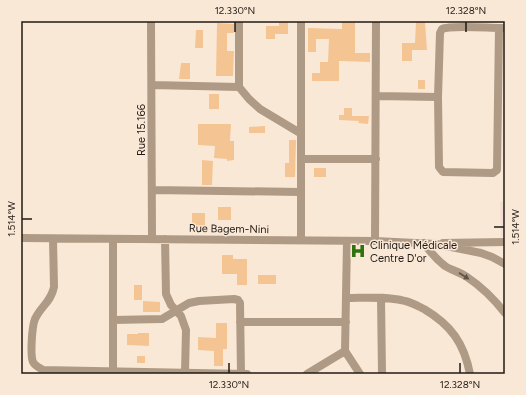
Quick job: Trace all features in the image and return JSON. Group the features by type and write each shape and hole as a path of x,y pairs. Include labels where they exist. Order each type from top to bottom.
{"street":[{"name":"Rue 15.166","path":"151,21 153,190 152,239"},
{"path":"239,21 239,87 260,109 300,133"},
{"path":"301,21 301,240"},
{"path":"375,241 376,21"},
{"path":"457,24 503,26 496,170 495,172 443,172 439,167 438,97 440,33 445,27 457,24"},
{"path":"152,85 239,87"},
{"path":"376,96 438,97"},
{"path":"301,159 376,159"},
{"path":"153,190 300,192"},
{"name":"Rue Bagem-Nini","path":"21,238 375,241 436,244"},
{"path":"53,239 54,287 52,297 35,320 32,352 34,363 39,368 52,372 185,372 247,374"},
{"path":"113,239 113,373"},
{"path":"165,239 166,294 171,305 181,316 186,330 185,372"},
{"path":"347,241 345,351 360,374"},
{"path":"436,244 449,242 505,242"},
{"path":"424,243 433,256 446,267 467,277 493,297 505,313"},
{"path":"436,244 481,253 505,264"},
{"path":"346,298 381,298 406,301 437,316 451,329 462,349 470,374"},
{"path":"381,298 382,374"},
{"path":"113,320 162,319 189,303 199,301 238,300 240,303 241,374"},
{"path":"240,322 346,322"},
{"path":"307,374 345,351"}],"shaded area":[{"path":"500,202 505,202 505,236 501,237"}],"building":[{"path":"279,21 288,21 288,34 275,34 275,39 266,39 266,26 279,26"},
{"path":"342,22 355,22 355,53 370,53 370,62 339,61 339,81 312,81 312,73 320,73 320,62 328,62 329,39 316,39 316,52 308,52 308,28 342,29"},
{"path":"416,22 425,22 427,50 412,50 412,61 402,61 402,43 415,43"},
{"path":"217,23 234,24 234,33 227,33 227,51 234,51 233,76 216,76"},
{"path":"196,30 203,30 203,48 195,48"},
{"path":"181,63 190,63 190,79 179,79"},
{"path":"418,80 425,80 425,89 418,89"},
{"path":"209,94 219,94 219,109 209,109"},
{"path":"344,108 352,108 352,116 369,116 368,124 358,123 359,121 339,120 339,115 344,115"},
{"path":"198,124 231,124 230,141 234,141 234,160 227,161 227,159 214,158 215,146 198,145"},
{"path":"265,126 265,133 249,133 249,127"},
{"path":"289,140 296,140 295,177 285,177 285,163 289,163"},
{"path":"202,160 213,161 212,185 202,185"},
{"path":"314,168 326,168 326,177 314,177"},
{"path":"218,207 231,207 231,220 218,220"},
{"path":"192,213 205,213 205,228 192,228"},
{"path":"222,255 233,255 233,259 247,259 247,285 237,285 237,274 222,274"},
{"path":"258,275 276,275 276,284 258,284"},
{"path":"134,285 142,285 142,300 134,300"},
{"path":"143,301 160,302 160,312 143,312"},
{"path":"216,323 227,323 227,349 223,349 223,366 214,366 214,351 198,350 198,337 216,338"},
{"path":"149,333 149,346 127,345 127,334"},
{"path":"137,356 145,356 145,363 137,363"}],"place":[{"name":"Clinique Médicale Centre D'or","path":"358,251"}]}
